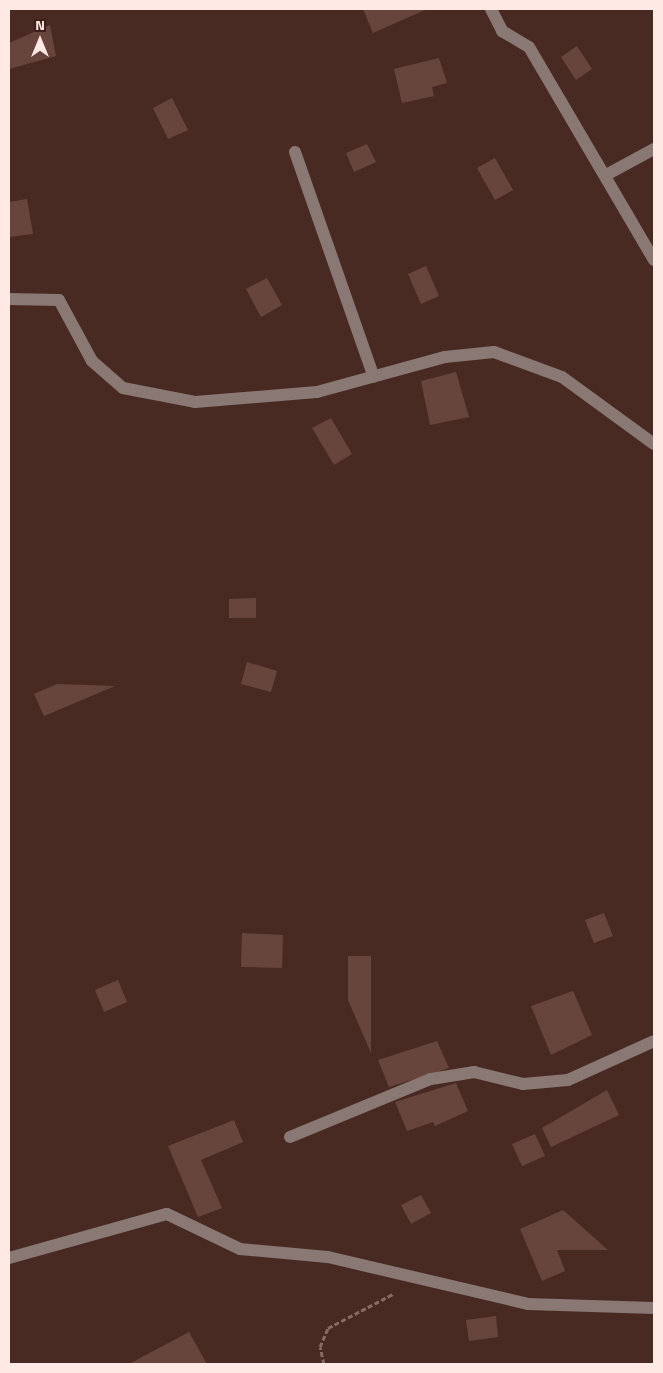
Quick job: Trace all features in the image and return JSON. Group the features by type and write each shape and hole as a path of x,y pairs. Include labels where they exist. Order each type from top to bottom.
{"street":[{"path":"491,9 502,31 529,48 606,175 654,260"},
{"path":"606,175 654,149"},
{"path":"295,152 374,376"},
{"path":"9,299 59,300 92,361 123,388 195,402 317,392 445,357 494,352 562,377 654,444"},
{"path":"290,1136 431,1079 474,1072 523,1084 568,1080 654,1042"},
{"path":"9,1258 167,1214 240,1249 328,1257 528,1304 654,1308"}],"path":[{"path":"324,1364 320,1347 328,1328 393,1294"}],"building":[{"path":"363,9 427,9 373,33"},
{"path":"50,25 56,56 9,69 9,43"},
{"path":"577,46 592,69 576,80 561,57"},
{"path":"439,58 447,83 432,87 434,96 402,103 394,69"},
{"path":"172,98 188,130 168,139 153,108"},
{"path":"367,144 376,162 354,172 346,153"},
{"path":"495,158 513,190 495,200 477,168"},
{"path":"27,199 33,234 9,237 9,202"},
{"path":"426,266 439,296 421,304 408,274"},
{"path":"267,278 282,305 261,317 246,289"},
{"path":"456,372 469,417 430,425 421,381"},
{"path":"331,418 352,454 334,465 312,428"},
{"path":"256,598 256,618 229,618 229,599"},
{"path":"247,662 277,671 271,692 241,684"},
{"path":"57,684 115,686 44,716 34,694"},
{"path":"604,913 613,936 594,943 585,920"},
{"path":"242,933 283,935 282,968 241,967"},
{"path":"348,956 371,956 371,1053 348,1000"},
{"path":"118,980 127,1002 104,1012 95,990"},
{"path":"573,991 592,1035 551,1055 531,1006"},
{"path":"437,1041 449,1068 389,1087 378,1060"},
{"path":"456,1083 468,1111 435,1126 433,1122 407,1131 395,1102"},
{"path":"607,1090 619,1115 551,1147 542,1128"},
{"path":"234,1120 243,1142 201,1160 222,1208 198,1217 168,1146"},
{"path":"535,1134 545,1156 522,1166 512,1144"},
{"path":"421,1195 431,1213 411,1224 401,1205"},
{"path":"563,1210 608,1250 557,1250 565,1271 542,1281 520,1229"},
{"path":"496,1316 498,1337 469,1341 466,1320"},
{"path":"189,1332 207,1364 129,1364"}]}
